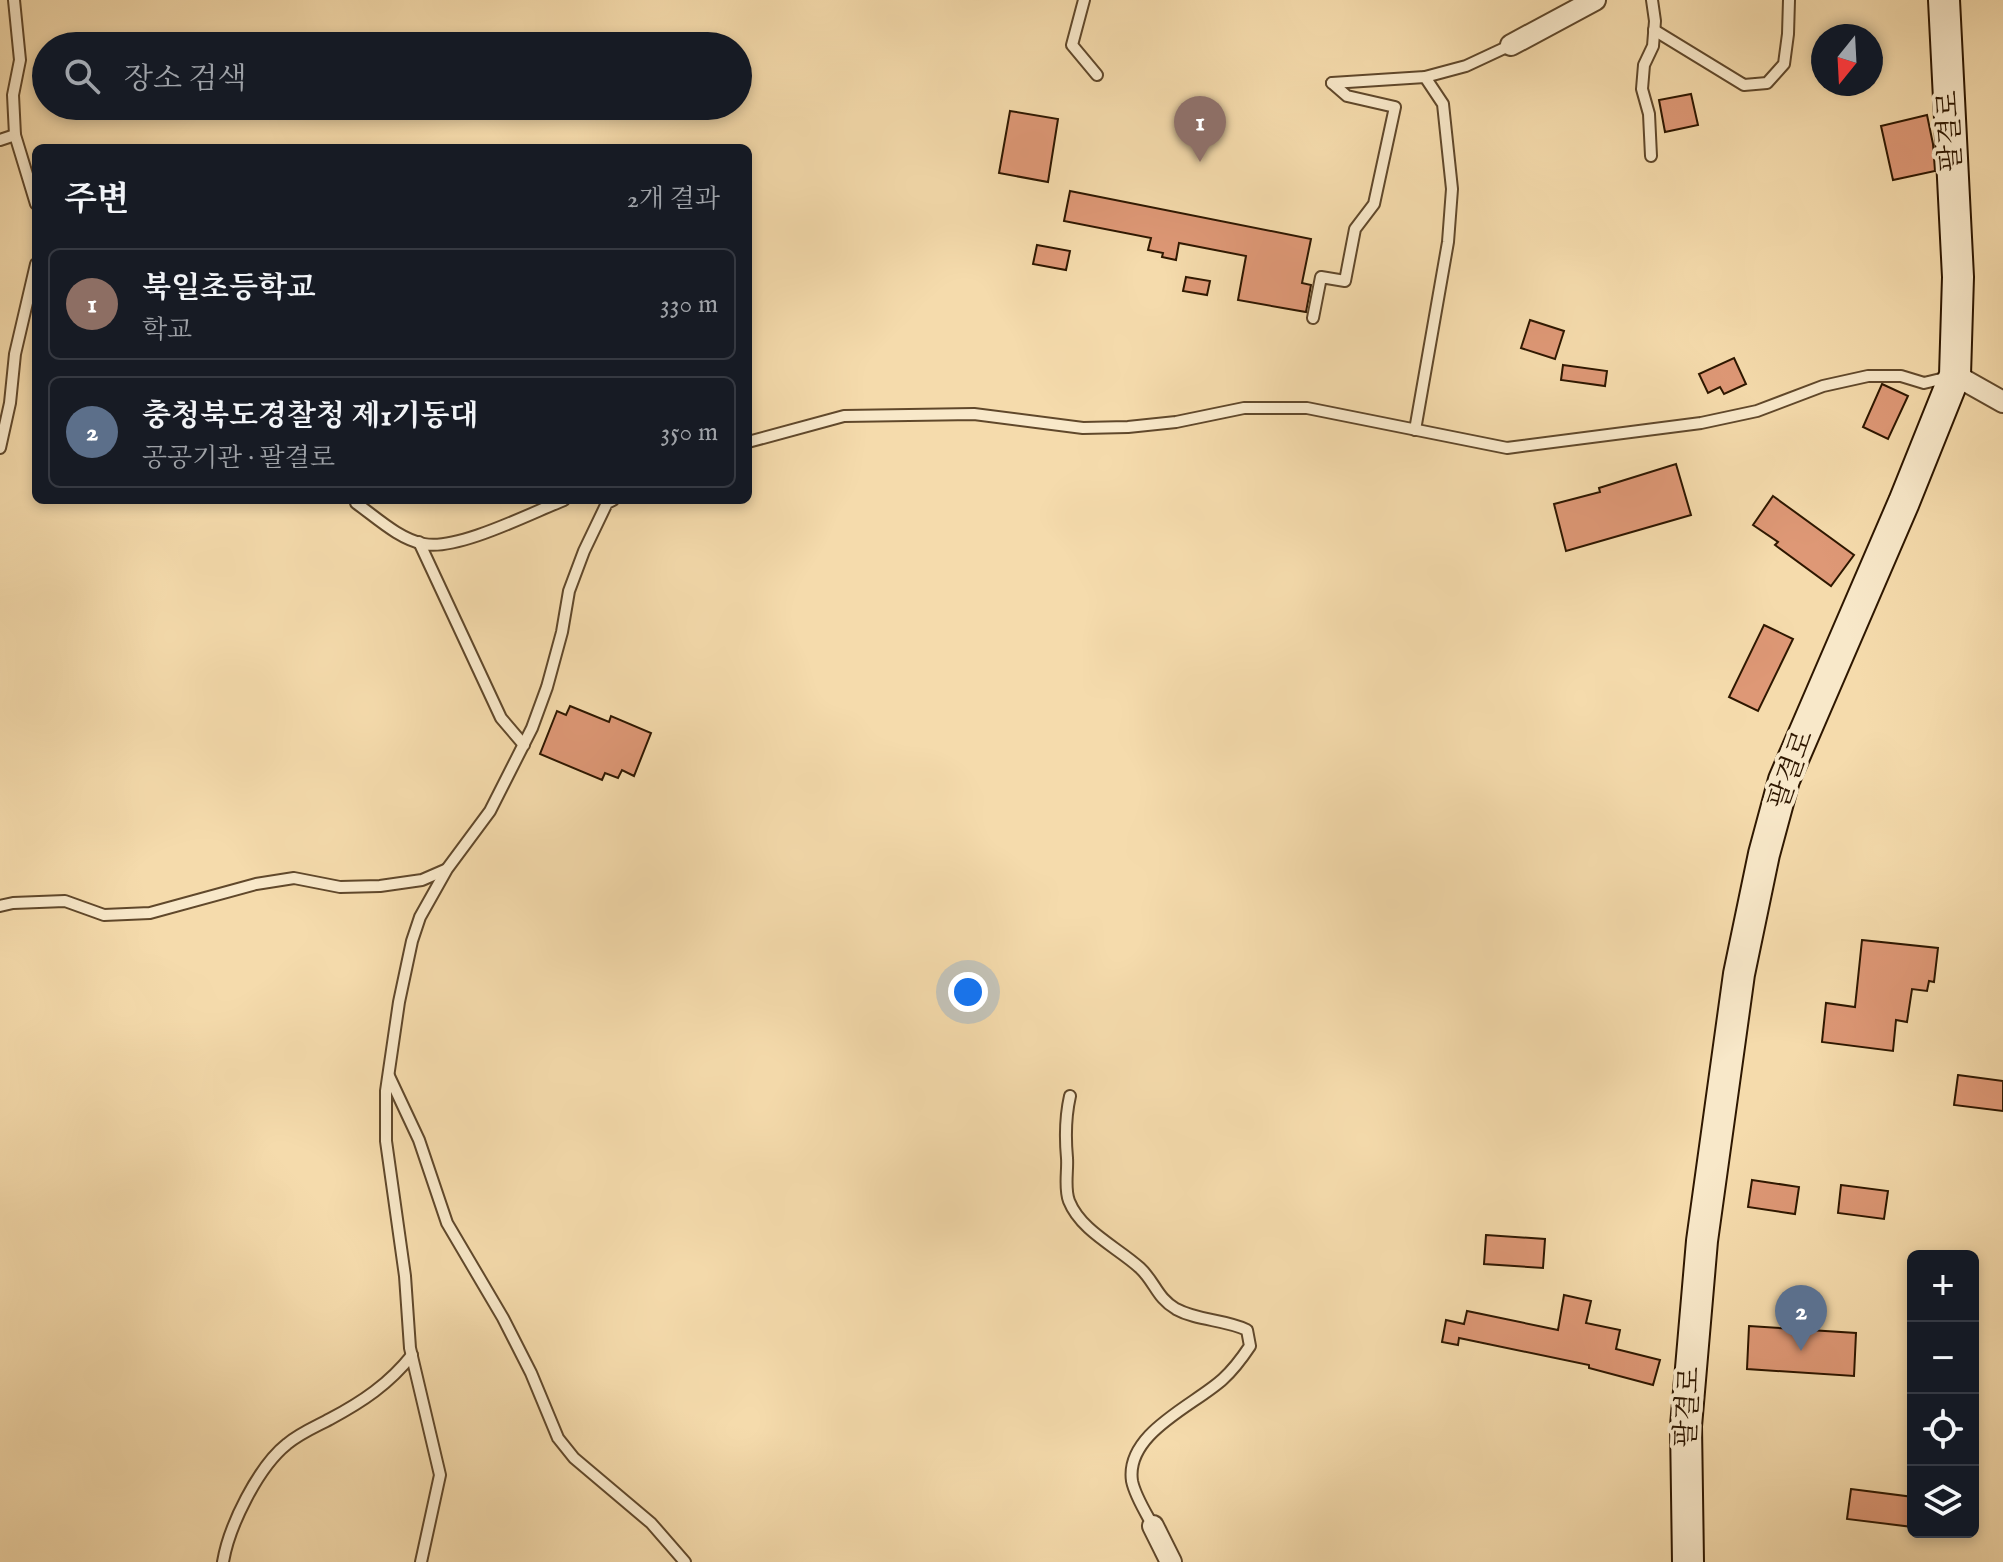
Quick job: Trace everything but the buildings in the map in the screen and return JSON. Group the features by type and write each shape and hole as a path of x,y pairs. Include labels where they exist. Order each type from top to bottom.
{"street":[{"path":"1511,45 1595,0"},
{"name":"팔결로","path":"1688,1562 1686,1426 1702,1241 1739,974 1764,854 1784,780 1904,502 1955,375 1958,277 1944,0"},
{"path":"1955,375 2003,402"},
{"path":"1153,1526 1171,1562"}],"lane":[{"path":"14,0 20,60 13,95 15,135 32,191"},
{"path":"1084,0 1072,45 1097,75"},
{"path":"1651,156 1649,114 1642,89 1644,65 1653,46 1652,0"},
{"path":"1654,30 1744,85 1767,83 1784,64 1789,0"},
{"path":"1313,318 1321,277 1345,281 1355,229 1374,204 1395,107 1347,96 1332,83 1425,77 1466,66 1511,45"},
{"path":"1415,430 1448,242 1452,189 1443,104 1425,77"},
{"path":"0,140 15,135"},
{"path":"0,448 10,403 15,354 32,281"},
{"path":"752,441 844,416 974,414 1083,428 1176,422 1244,408 1307,408 1507,448 1611,436 1729,417 1757,411 1823,386 1868,376 1901,376 1924,383 1955,375"},
{"path":"357,504 399,533 419,542 440,545 464,540 554,504"},
{"path":"421,1562 440,1475 412,1355 405,1276 386,1141 388,1074 412,941 420,917 447,869 490,811 524,745 547,687 569,591 607,504"},
{"path":"419,542 501,718 524,745"},
{"path":"0,906 65,901 104,915 150,913 256,884 294,878 340,887 380,886 422,880 447,869"},
{"path":"388,1074 419,1140 447,1223 503,1318 531,1373 558,1438 574,1458 651,1523 685,1562"},
{"path":"1070,1096 1065,1136 1068,1198 1077,1215 1146,1273 1157,1294 1175,1308 1247,1330 1250,1346 1240,1363 1222,1380 1176,1412 1138,1452 1132,1481 1153,1526"},
{"path":"223,1562 227,1540 236,1520 270,1462 284,1446 378,1390 396,1375 412,1355"}],"place":[{"name":"북일초등학교","path":"1200,162"},
{"name":"충청북도경찰청 제1기동대","path":"1801,1351"}]}
